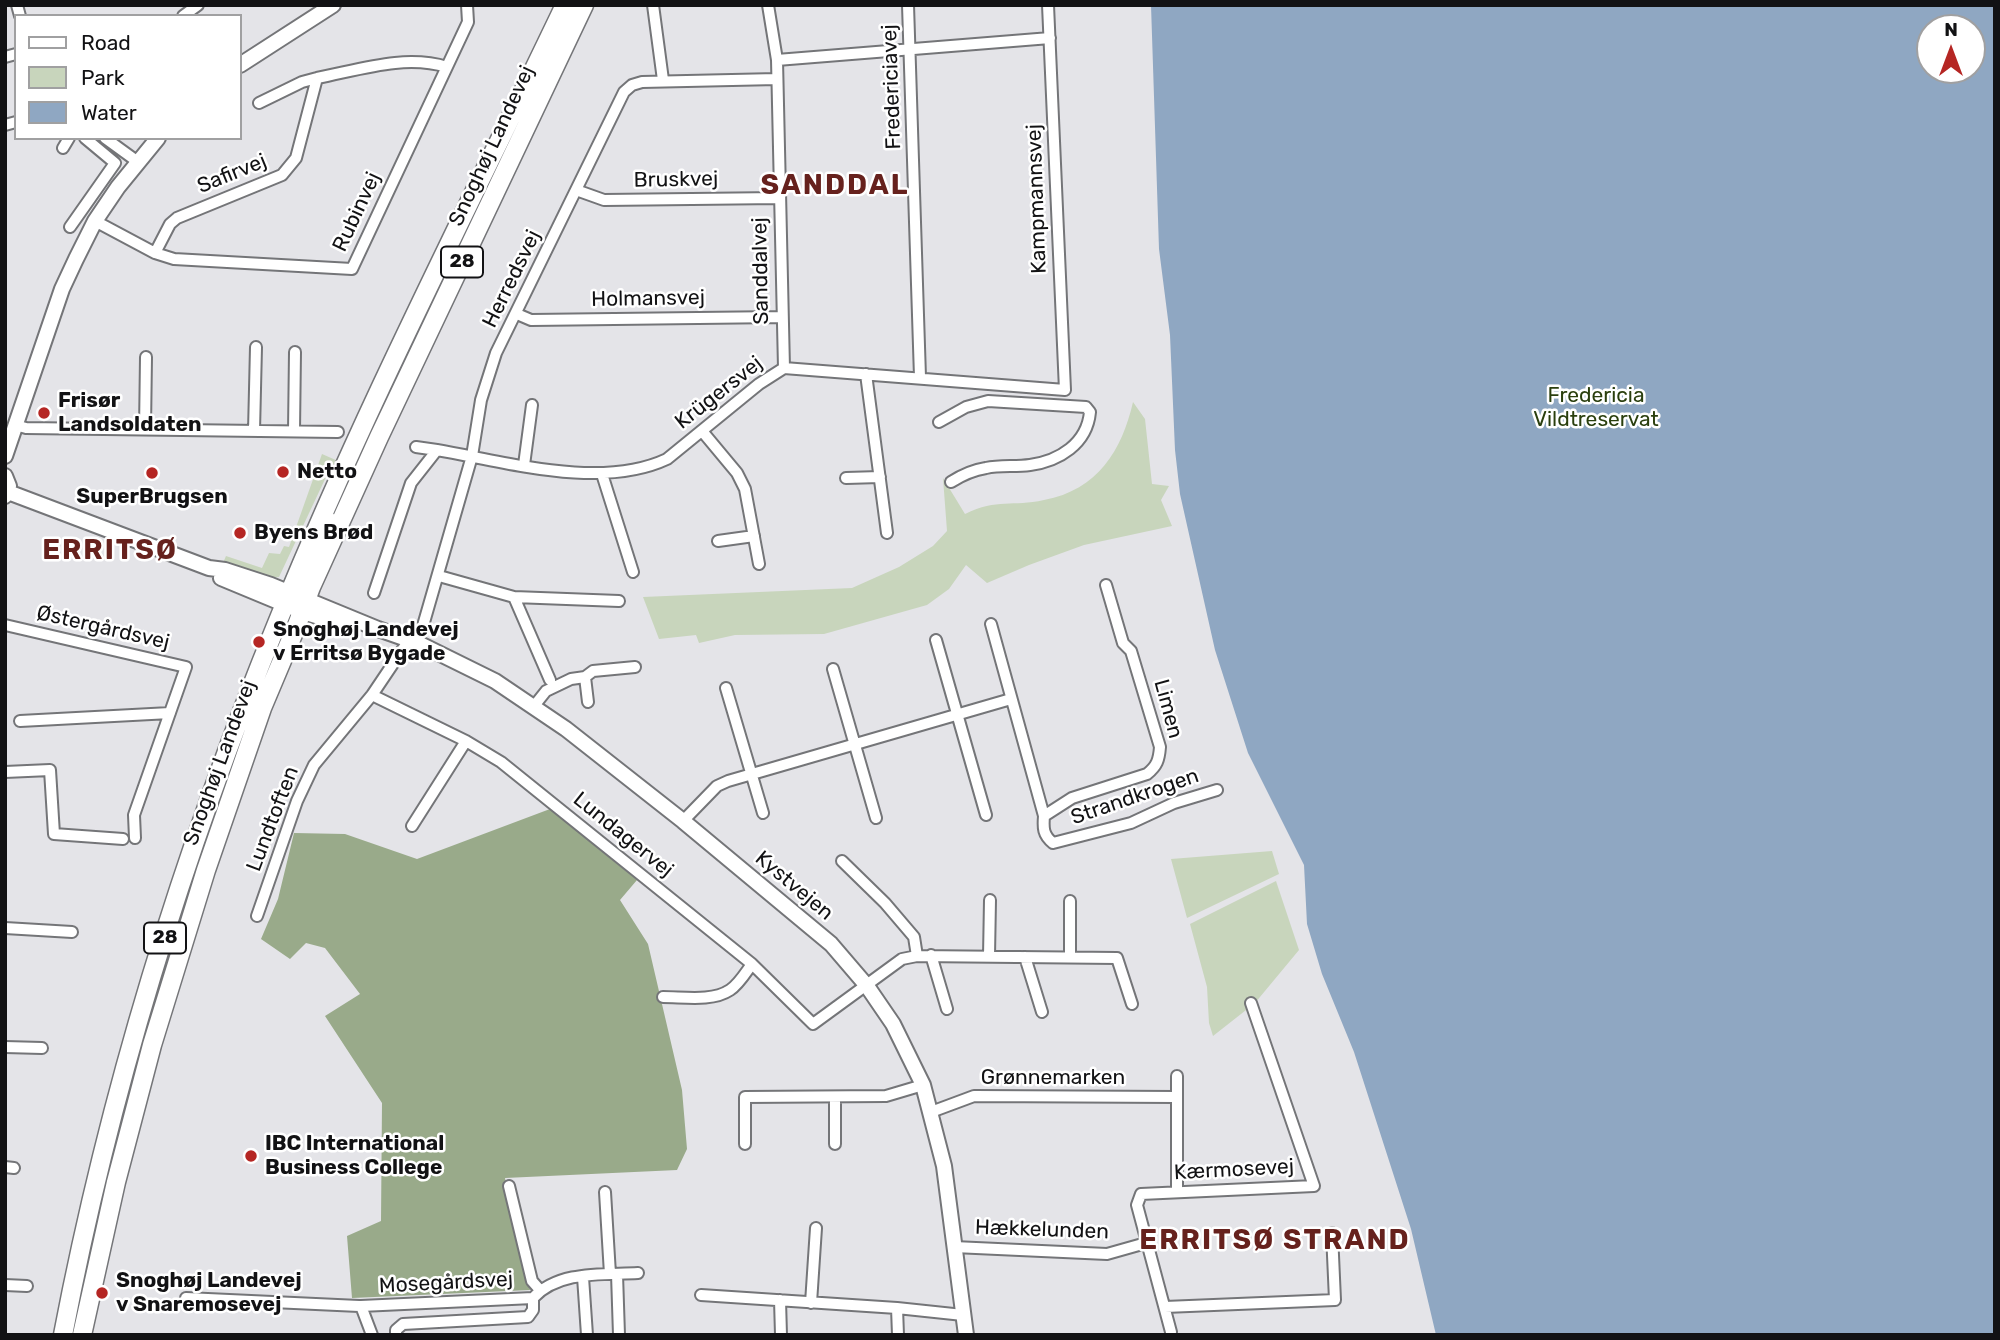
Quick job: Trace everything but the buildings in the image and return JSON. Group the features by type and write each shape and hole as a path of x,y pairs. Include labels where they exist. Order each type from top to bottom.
{"main road":[{"name":"Snoghøj Landevej","path":"82,1335 116,1182 152,1045 206,870 341,475 565,5"},
{"name":"Snoghøj Landevej","path":"63,1335 132,1043 183,878 252,685 379,437 584,5"},
{"path":"71,1293 71,1335"}],"street":[{"path":"242,64 333,5"},
{"name":"Rubinvej","path":"95,221 155,253 174,259 352,269 468,22 467,5"},
{"path":"653,5 663,80"},
{"name":"Sanddalvej","path":"768,5 777,79 784,368"},
{"name":"Fredericiavej","path":"908,5 920,377"},
{"name":"Kampmannsvej","path":"1048,5 1065,390"},
{"path":"776,60 1050,38"},
{"path":"259,103 317,78 412,60 446,67"},
{"name":"Safirvej","path":"155,253 170,224 177,218 282,175 291,167 296,158 317,78"},
{"name":"Herredsvej","path":"414,641 439,576 472,456 481,400 489,373 624,92 632,85 663,80 777,79"},
{"path":"70,227 115,163 87,140"},
{"path":"108,140 138,162"},
{"path":"5,456 62,289 95,221 156,140"},
{"name":"Bruskvej","path":"576,190 604,200 779,198"},
{"name":"Holmansvej","path":"517,314 531,320 781,317"},
{"path":"254,431 256,347"},
{"path":"294,432 295,352"},
{"path":"145,429 146,357"},
{"name":"Krügersvej","path":"416,447 576,473 602,474 649,467 667,458 759,384 784,368 1065,390"},
{"path":"866,374 887,533"},
{"path":"986,384 988,401"},
{"path":"939,422 966,407 988,401 1086,407 1090,412 1078,442 1059,457 1029,465 988,467 951,481"},
{"path":"524,465 532,405"},
{"path":"15,425 26,428 338,432"},
{"path":"702,431 737,472 745,489 759,564"},
{"path":"374,593 411,483 437,450"},
{"path":"602,474 633,572"},
{"path":"5,476 9,486 7,494"},
{"path":"846,478 880,477"},
{"name":"Kystvejen","path":"7,494 209,568 225,570 296,602 414,641 495,681 534,706 683,821 831,944 867,986 893,1024 923,1085 944,1166 965,1335"},
{"path":"718,541 754,537"},
{"path":"439,576 514,597 618,601"},
{"name":"Limen","path":"1044,816 1072,798 1146,774 1155,767 1159,757 1160,747 1131,651 1123,643 1106,585"},
{"path":"514,597 550,680"},
{"path":"990,624 1044,816"},
{"name":"Østergårdsvej","path":"5,625 186,667 134,815 135,838"},
{"path":"936,640 986,815"},
{"name":"Lundtoften","path":"257,916 297,801 314,765 414,641"},
{"path":"534,706 547,691 571,679 585,677 593,671 635,667"},
{"path":"834,669 876,818"},
{"path":"585,677 588,702"},
{"path":"726,688 763,813"},
{"name":"Lundagervej","path":"372,695 466,741 501,762 752,964 813,1024 867,986"},
{"path":"683,821 717,786 1012,699"},
{"path":"20,721 170,713"},
{"path":"412,826 466,741"},
{"path":"5,772 50,770 54,834 123,839"},
{"name":"Strandkrogen","path":"1044,816 1043,830 1047,838 1053,843 1061,842 1131,824 1174,803 1217,790"},
{"path":"842,862 885,903 914,937 917,956"},
{"path":"989,956 990,900"},
{"path":"1070,901 1070,956"},
{"path":"5,928 72,932"},
{"path":"931,955 947,1009"},
{"path":"867,986 902,959 917,956 1117,958 1132,1003"},
{"path":"1025,957 1042,1012"},
{"path":"663,997 712,997 723,993 733,989 752,964"},
{"name":"Kærmosevej","path":"1146,1243 1137,1205 1141,1194 1314,1186 1251,1003"},
{"path":"5,1046 42,1048"},
{"path":"1177,1076 1177,1192"},
{"path":"744,1144 744,1097 886,1096 923,1085"},
{"name":"Grønnemarken","path":"931,1112 974,1096 1177,1097"},
{"path":"835,1097 835,1144"},
{"name":"Mosegårdsvej","path":"396,1335 396,1330 403,1324 528,1317 533,1310 536,1294 509,1186"},
{"path":"605,1192 619,1335"},
{"path":"811,1303 816,1228"},
{"path":"1165,1307 1335,1300 1332,1233"},
{"path":"1146,1243 1171,1332"},
{"name":"Hækkelunden","path":"954,1247 1107,1254 1146,1243"},
{"name":"Mosegårdsvej","path":"186,1298 361,1306 536,1294 564,1279 638,1273"},
{"path":"583,1277 587,1335"},
{"path":"5,1285 27,1286"},
{"path":"701,1295 963,1315"},
{"path":"780,1300 781,1335"},
{"name":"Mosegårdsvej","path":"361,1306 372,1335"},
{"path":"897,1308 898,1335"}],"green space":[{"path":"1133,402 1145,419 1152,484 1169,486 1161,500 1172,526 1084,545 987,583 966,565 949,589 927,605 824,634 735,635 699,643 696,635 659,639 643,597 852,588 899,567 933,546 947,531 943,478 965,514 996,504 1044,500 1079,487 1105,465 1114,451"},
{"path":"322,454 338,461 326,477 279,577 270,578 223,563 226,556 262,568 269,553 280,554 284,546 289,547"},
{"path":"550,809 637,880 620,900 648,944 682,1090 687,1149 677,1170 505,1178 530,1290 352,1298 347,1236 381,1221 382,1103 325,1016 360,994 325,948 306,943 290,959 261,939 278,899 294,833 345,834 417,859"},
{"path":"1272,851 1279,874 1187,918 1171,859"},
{"path":"1276,881 1299,950 1255,1003 1213,1036 1209,1023 1207,987 1190,924"}],"water":[{"name":"Fredericia Vildtreservat","path":"1151,5 1995,5 1995,1335 1436,1335 1411,1229 1354,1052 1322,974 1307,924 1304,865 1248,753 1215,650 1180,494 1175,450 1170,335 1159,249"}],"place":[{"name":"Frisør Landsoldaten","path":"44,413"},
{"name":"Netto","path":"283,472"},
{"name":"SuperBrugsen","path":"152,473"},
{"name":"Byens Brød","path":"240,533"},
{"name":"Snoghøj Landevej v Erritsø Bygade","path":"259,642"},
{"name":"IBC International Business College","path":"251,1156"},
{"name":"Snoghøj Landevej v Snaremosevej","path":"102,1293"}],"district":[{"name":"SANDDAL","path":"835,186"},
{"name":"ERRITSØ","path":"110,551"},
{"name":"ERRITSØ STRAND","path":"1275,1241"}]}
